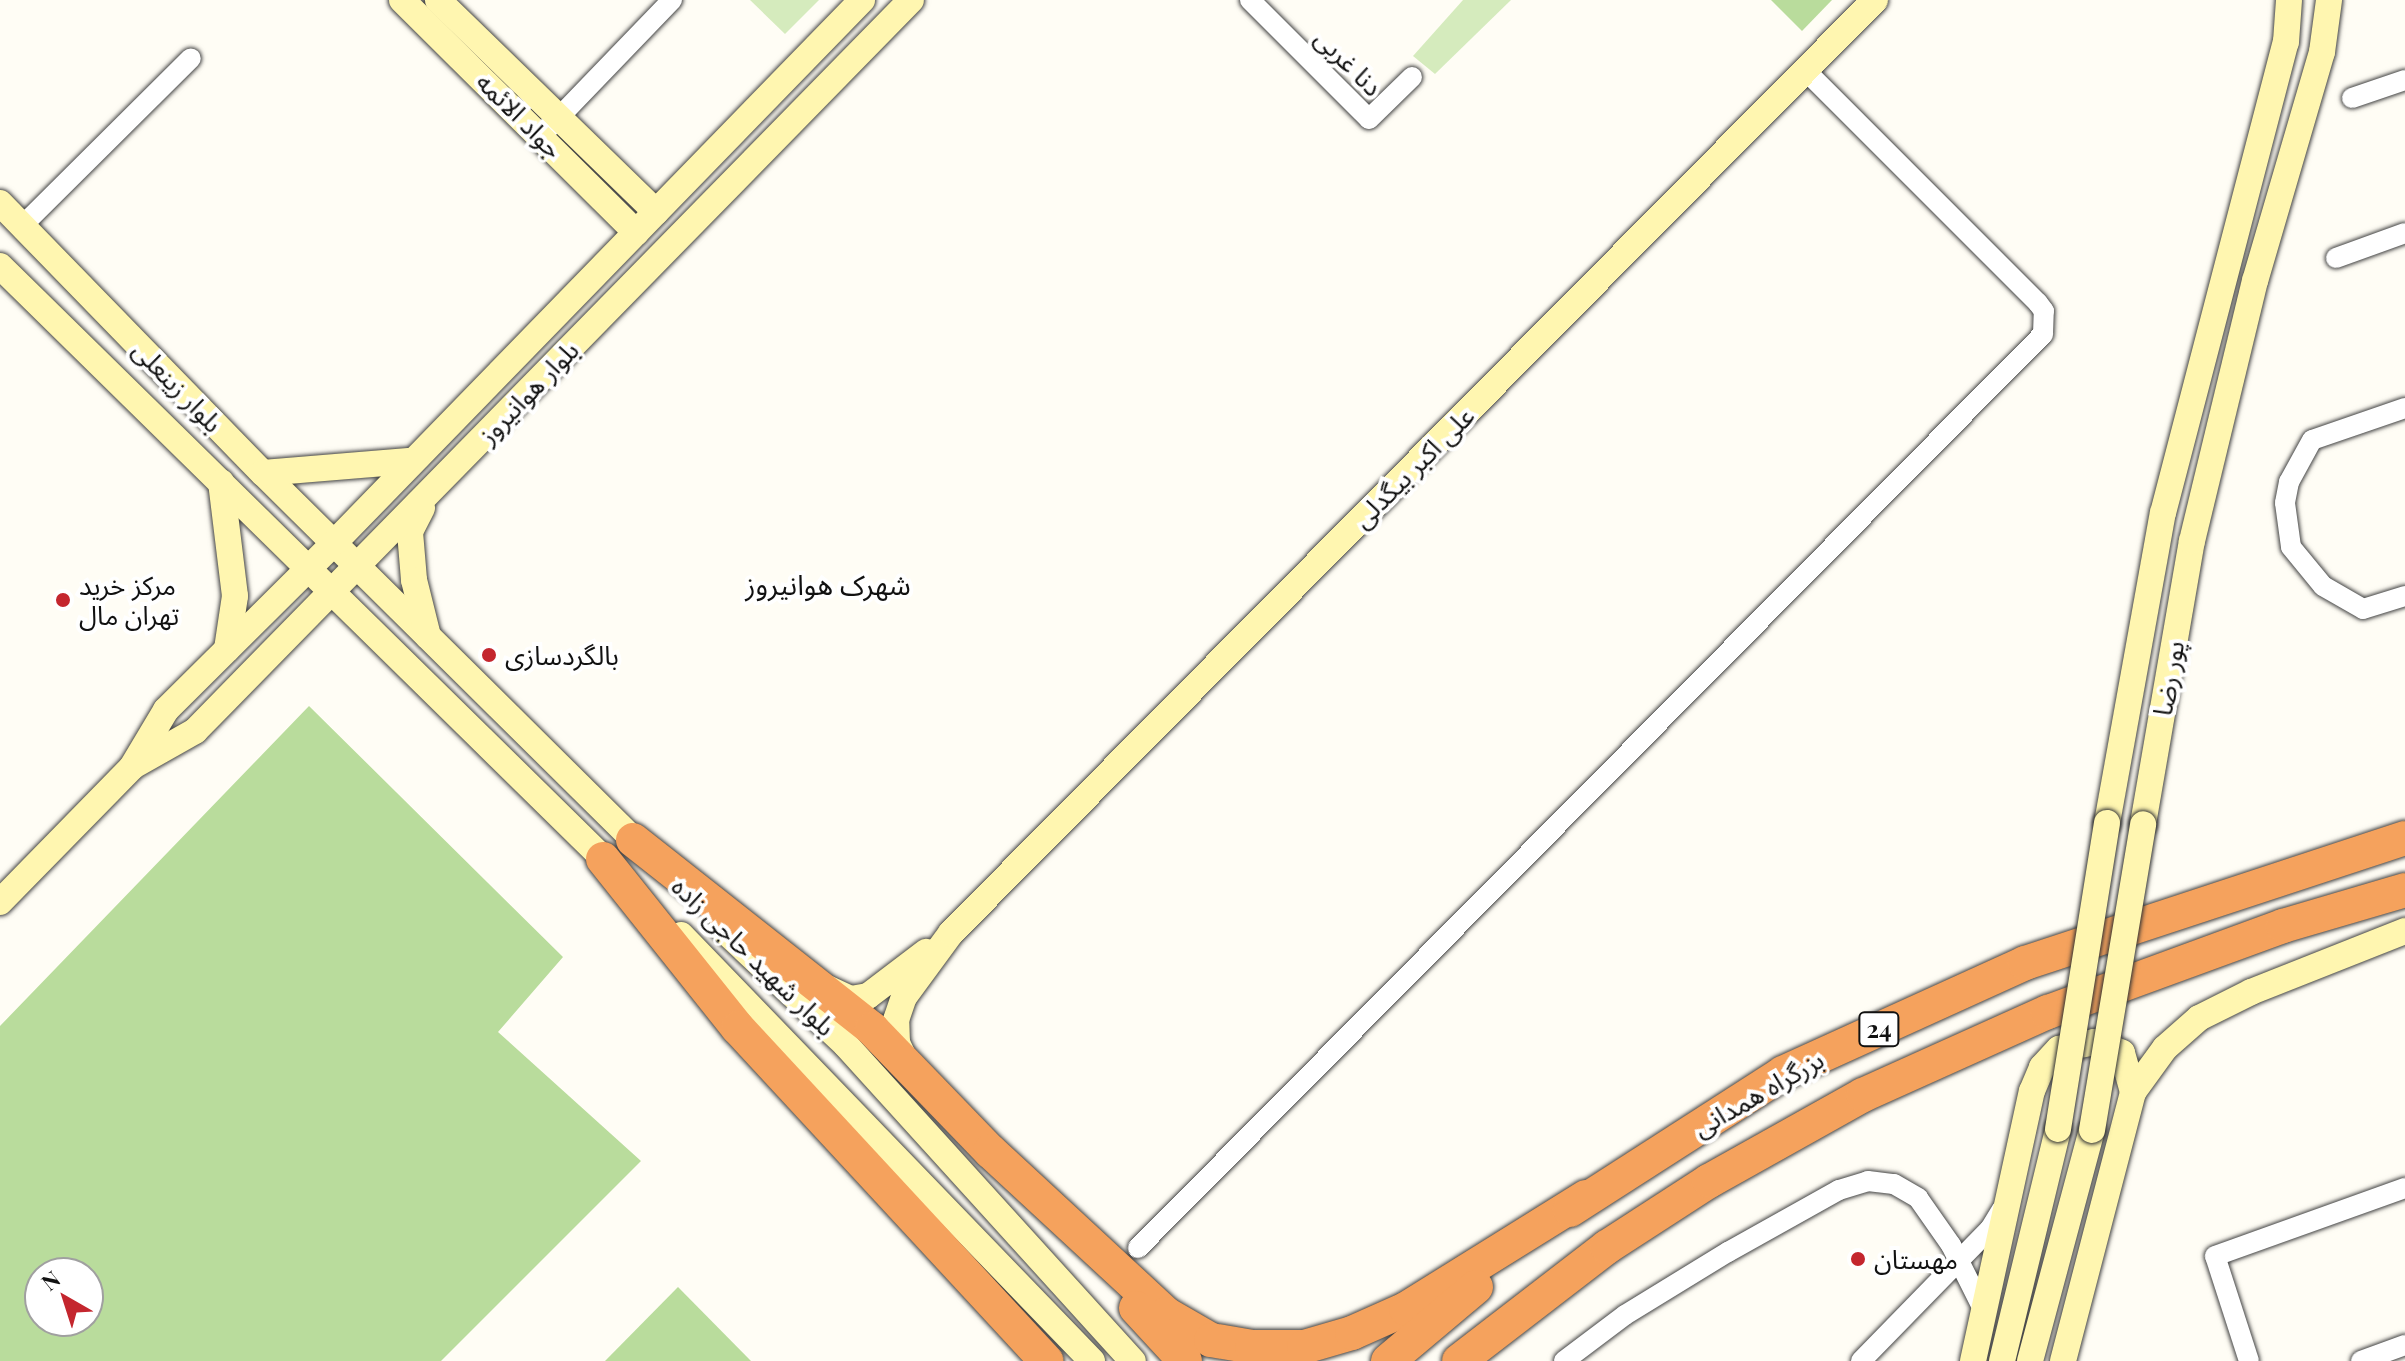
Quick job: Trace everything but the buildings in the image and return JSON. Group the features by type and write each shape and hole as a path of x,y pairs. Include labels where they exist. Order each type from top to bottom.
{"highway":[{"name":"بزرگراه همدانی","path":"1388,1361 1586,1197 1783,1073 2025,963 2405,838"},
{"path":"633,840 807,977 909,1067 1185,1361"},
{"path":"603,859 738,1028 1046,1361"},
{"name":"بزرگراه همدانی","path":"1459,1361 1607,1247 1709,1181 1863,1095 2048,1012 2283,926 2405,890"},
{"path":"990,1151 1166,1314 1211,1340 1252,1347 1304,1347 1406,1309 1586,1197"}],"street":[{"name":"جواد الائمه","path":"402,0 550,128 656,212"},
{"name":"جواد الائمه","path":"438,0 636,232"},
{"path":"550,128 672,0"},
{"name":"بلوار هوانیروز","path":"0,902 132,767 166,710 335,542 409,461 862,0"},
{"name":"بلوار هوانیروز","path":"132,767 195,731 911,0"},
{"name":"دنا غربی","path":"1250,0 1369,119 1412,77"},
{"name":"علی اکبر بیگدلی","path":"807,977 851,999 868,996 951,933 1875,0"},
{"name":"پور رضا","path":"2002,1361 2058,1129 2107,823 2163,513 2286,42 2289,0"},
{"name":"پور رضا","path":"2030,1361 2092,1130 2192,541 2255,281 2322,52 2329,0"},
{"path":"0,194 32,233 191,58"},
{"path":"1138,1248 2043,334 2044,311 2038,303 1805,70"},
{"path":"2352,98 2405,80"},
{"name":"بلوار زینعلی","path":"0,203 263,473 359,566"},
{"path":"2336,258 2405,233"},
{"name":"بلوار زینعلی","path":"0,266 332,593"},
{"path":"2405,408 2312,440 2289,482 2285,526 2291,547 2323,586 2363,609 2405,596"},
{"path":"263,473 409,461"},
{"path":"221,482 235,596 227,649"},
{"path":"428,639 414,580 410,532 429,493"},
{"name":"بلوار شهید حاجی زاده","path":"359,566 428,639 846,1045 1133,1361"},
{"name":"بلوار شهید حاجی زاده","path":"332,593 778,1031 1092,1361"},
{"path":"2063,1361 2133,1092 2165,1048 2199,1018 2405,931"},
{"name":"علی اکبر بیگدلی","path":"909,1067 897,1043 896,1020 904,997 951,933"},
{"path":"1973,1361 2032,1091 2042,1067 2059,1049 2094,1042 2122,1053 2133,1092"},
{"path":"1564,1361 1625,1315 1728,1252 1839,1190 1868,1181 1894,1184 1918,1198 1951,1245 1957,1265 1979,1294 1984,1311"},
{"path":"2249,1361 2215,1256 2405,1188"},
{"path":"1861,1361 1990,1229 2007,1201"},
{"path":"2361,1361 2405,1345"}],"green space":[{"path":"750,0 819,0 785,34"},
{"path":"1463,0 1511,0 1435,74 1413,56"},
{"path":"1771,0 1832,0 1802,31"},
{"path":"309,706 563,957 498,1032 641,1161 441,1361 0,1361 0,1026"},
{"path":"678,1287 751,1361 605,1361"}],"place":[{"name":"مرکز خرید تهران مال","path":"63,600"},
{"name":"بالگردسازی","path":"489,655"},
{"name":"مهستان","path":"1858,1259"}],"district":[{"name":"شهرک هوانیروز","path":"828,584"}]}
